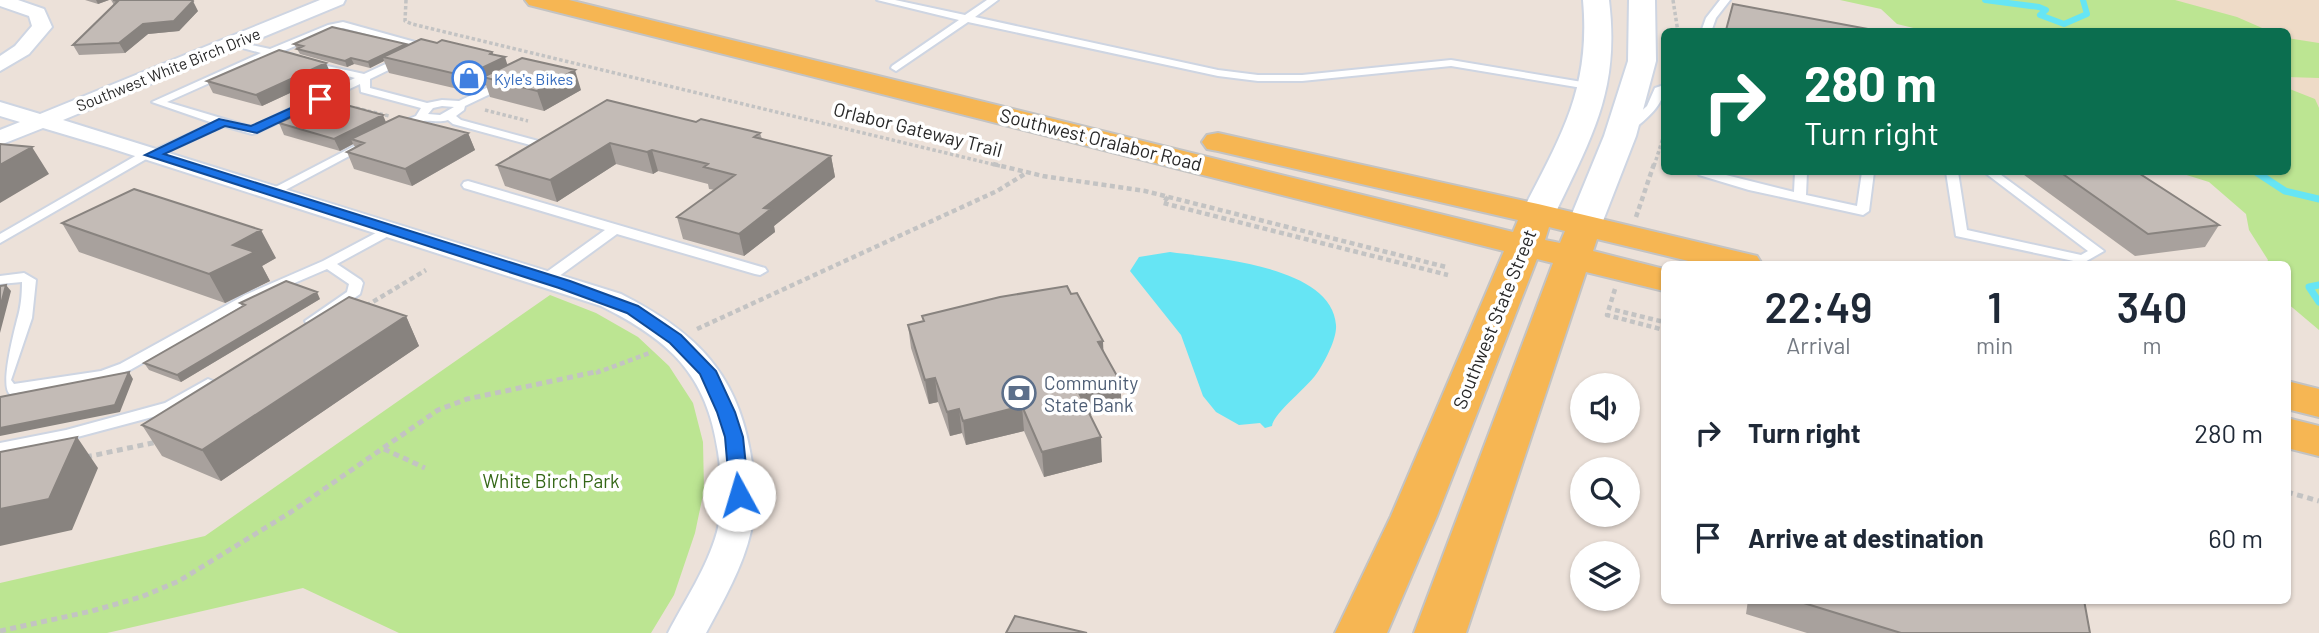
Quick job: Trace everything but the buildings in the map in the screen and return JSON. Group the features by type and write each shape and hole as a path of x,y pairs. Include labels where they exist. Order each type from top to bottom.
{"main road":[{"name":"Southwest Oralabor Road","path":"538,0 1531,229"},
{"name":"Southwest Oralabor Road","path":"614,0 896,68 1580,242 1722,261"},
{"name":"Southwest State Street","path":"1361,633 1415,516 1531,229 1576,136 1595,88 1600,40 1596,0"},
{"path":"1440,633 1620,136 1642,61 1642,0"},
{"name":"Southwest Oralabor Road","path":"1580,242 1661,279"},
{"path":"2291,397 2319,403"},
{"path":"2291,434 2319,441"}],"street":[{"path":"0,0 37,13 42,27 22,50 0,65"},
{"name":"Southwest White Birch Drive","path":"0,138 336,0"},
{"path":"0,109 546,279 632,310 676,339 707,371 726,412 734,437 739,495 732,540 687,633"}],"lane":[{"path":"882,0 1218,74 1302,78 1451,63 1595,88"},
{"path":"896,68 993,0"},
{"path":"1707,28 1711,18 1726,0"},
{"path":"343,25 430,47 252,131 157,102 271,52 331,27 343,25"},
{"path":"232,42 365,77"},
{"path":"386,133 448,102 459,105 519,76"},
{"path":"365,77 365,90 425,112 433,119 449,116 458,111 459,105"},
{"path":"1620,136 1652,107 1661,90"},
{"path":"449,116 457,122 538,144"},
{"path":"0,239 150,154 224,122"},
{"path":"272,192 373,139"},
{"path":"1710,175 1863,211 1868,175"},
{"path":"1800,198 1801,175"},
{"path":"1952,175 1961,233 2083,259 2097,251 1994,175"},
{"path":"467,185 760,271"},
{"path":"546,279 614,229"},
{"path":"0,280 24,277 29,280 30,292 18,343 3,380 3,385 10,389 103,374 125,367 268,288 328,264 389,230"},
{"path":"302,327 353,294 356,283 328,264"},
{"path":"0,448 66,435 170,407 221,377"}],"path":[{"name":"Orlabor Gateway Trail","path":"406,0 403,16 405,21 412,24 1028,172 1168,197 1446,267"},
{"path":"1673,0 1677,28"},
{"path":"563,69 574,63"},
{"path":"1637,210 1661,143"},
{"path":"0,631 92,611 141,597 179,581 291,512 438,410 467,399 593,374 638,359 782,287 997,191 1028,172"},
{"path":"1168,197 1163,203 1448,275"},
{"path":"1616,284 1607,316 1661,329"},
{"path":"1615,310 1661,321"},
{"path":"383,449 425,468"},
{"path":"2291,493 2319,501"}],"shaded area":[{"path":"2083,0 2319,0 2319,199 2291,175 2291,28 2067,28"}],"green space":[{"path":"1840,0 2175,0 2237,17 2262,28 1914,28 1897,24 1881,9"},
{"path":"2291,39 2319,43 2319,78 2291,77"},
{"path":"2291,90 2315,99 2319,108 2319,330 2291,306 2291,261 2268,261 2249,230 2246,214 2209,182 2187,175 2291,175"},
{"name":"White Birch Park","path":"550,295 596,313 638,337 669,366 693,403 703,442 704,490 695,533 674,595 651,633 399,633 303,588 107,633 0,633 0,583 205,536"}],"water":[{"path":"1170,252 1241,262 1268,269 1315,290 1330,305 1336,330 1328,354 1314,376 1279,414 1272,426 1265,428 1260,423 1239,425 1216,412 1203,396 1181,335 1130,271 1139,257"}],"waterway":[{"path":"1985,0 2039,7 2046,10 2040,15 2064,24 2087,14 2083,0"},
{"path":"2261,175 2285,191 2319,199"},
{"path":"2319,285 2309,287 2319,302"}],"place":[{"name":"Kyle's Bikes","path":"469,78"},
{"name":"Community State Bank","path":"1019,393"}],"route":[{"path":"320,99 252,131 224,122 152,155 564,284 632,310 676,339 707,371 734,437 739,495"}]}
